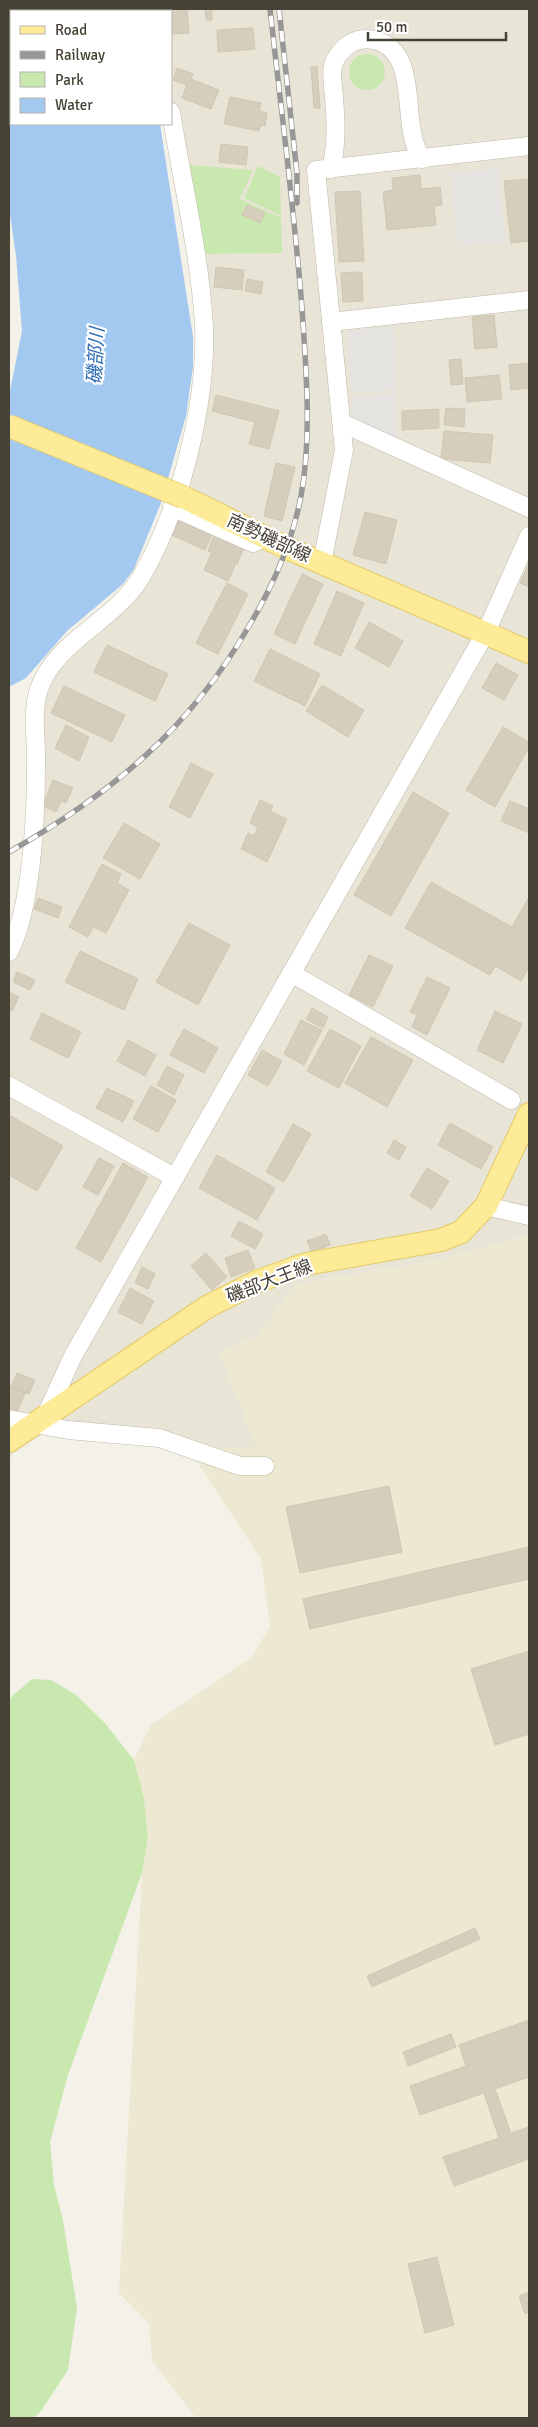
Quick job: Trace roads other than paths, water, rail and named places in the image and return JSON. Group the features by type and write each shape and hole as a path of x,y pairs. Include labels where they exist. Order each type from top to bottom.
{"main road":[{"name":"南勢磯部線","path":"9,426 177,502 486,632 529,652"},
{"name":"磯部大王線","path":"9,1441 207,1306 256,1282 306,1264 441,1240 461,1232 486,1206 529,1114"}],"street":[{"path":"322,563 344,450 331,322 323,170 335,154 336,130 333,66 342,50 353,42 364,39 375,40 389,46 396,52 402,64 412,135 416,150 422,159"},
{"path":"9,952 23,903 31,856 38,691 44,678 66,650 120,604 137,584 177,502 195,421 201,388 204,328 196,261 172,118"},
{"path":"323,170 529,146"},
{"path":"331,322 529,300"},
{"path":"342,423 529,508"},
{"path":"40,1419 73,1356 174,1177 486,632 529,536"},
{"path":"291,973 511,1100"},
{"path":"9,1086 174,1177"},
{"path":"486,1206 529,1216"},
{"path":"9,1418 40,1419 68,1430 159,1438 240,1466 265,1466"}],"water":[{"name":"磯部川","path":"9,9 142,9 10,10 10,125 160,125 193,337 193,367 186,416 161,503 134,569 123,584 67,631 26,678 9,687 9,396 22,331 16,256 9,207"}],"railway":[{"path":"9,852 81,807 114,782 145,756 201,697 226,663 266,595 281,564 292,531 301,496 304,473 307,426 306,378 295,233 270,9"},
{"path":"279,9 297,173 297,203"}]}
